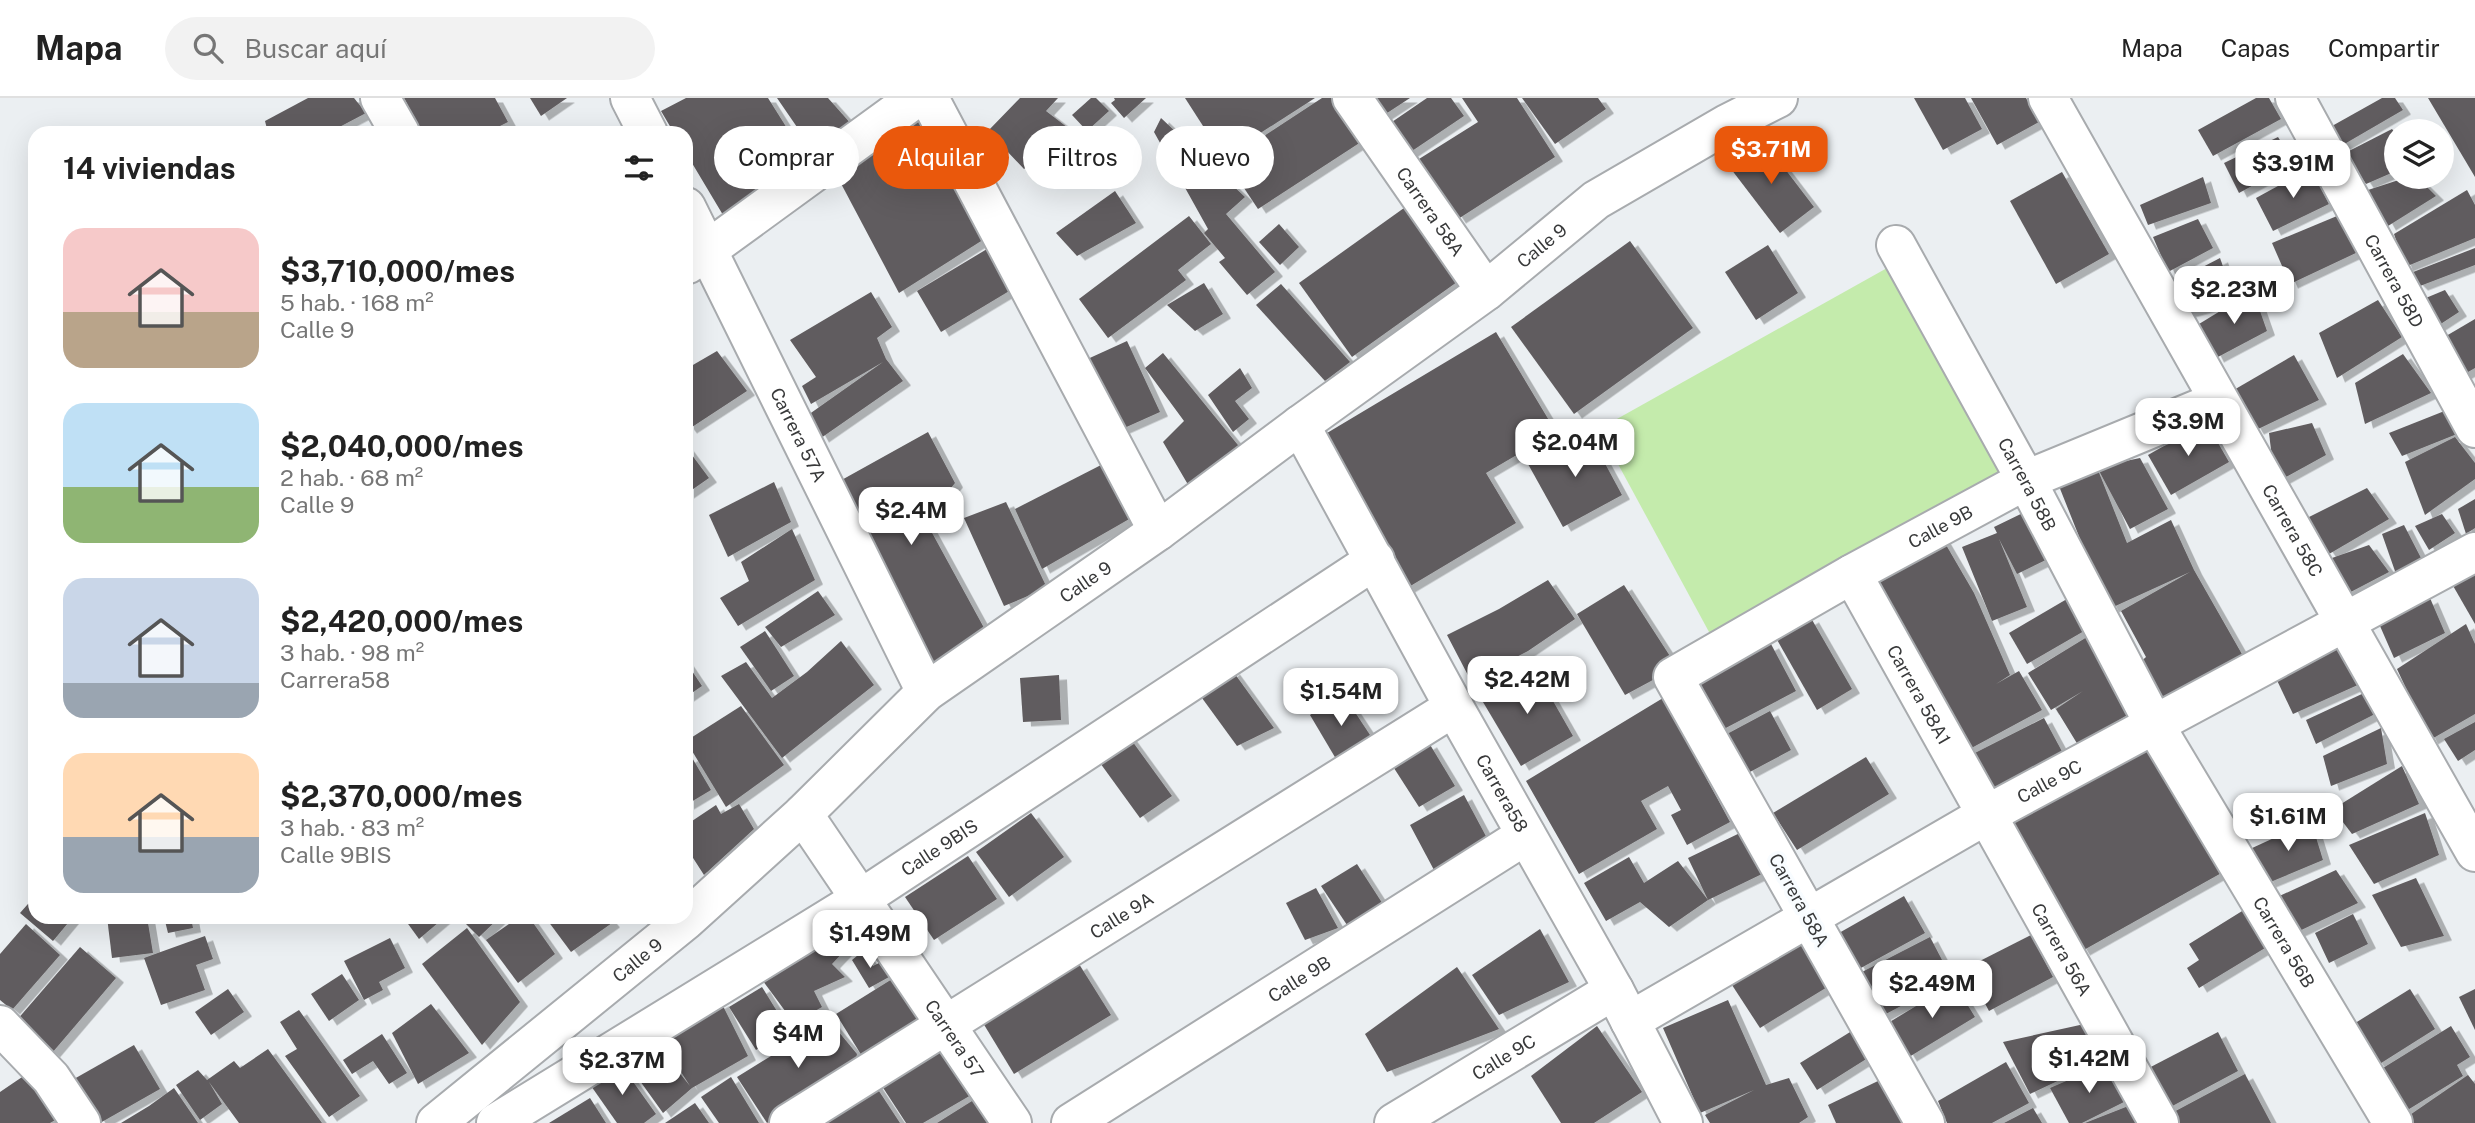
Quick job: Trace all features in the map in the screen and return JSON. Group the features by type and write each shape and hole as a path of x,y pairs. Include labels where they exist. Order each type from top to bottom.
{"street":[{"path":"380,98 396,126"},
{"path":"630,98 644,126"},
{"path":"697,258 916,98"},
{"path":"929,98 1158,531"},
{"name":"Carrera 58A","path":"1352,98 1486,291"},
{"name":"Calle 9","path":"693,911 803,814 926,692 1158,531 1486,291 1596,200 1727,124 1778,98"},
{"name":"Carrera 58C","path":"2048,98 2475,852"},
{"name":"Carrera 58D","path":"2295,98 2475,428"},
{"name":"Carrera 57A","path":"693,239 697,258 926,692"},
{"name":"Carrera 58B","path":"1896,246 2026,480 2154,724"},
{"name":"Calle 9B","path":"1673,677 1852,574 2026,480 2218,401"},
{"name":"Carrera58","path":"1300,425 1622,1006 1683,1123"},
{"name":"Calle 9C","path":"1394,1123 1622,1006 1808,916 1986,815 2475,552"},
{"name":"Calle 9BIS","path":"496,1123 859,900 1375,560"},
{"name":"Carrera 58A1","path":"1852,574 1986,815"},
{"name":"Carrera 58A","path":"1673,677 1925,1123"},
{"name":"Calle 9A","path":"789,1123 1454,707"},
{"name":"Carrera 56B","path":"2154,724 2393,1123"},
{"name":"Carrera 57","path":"803,814 1012,1123"},
{"name":"Carrera 56A","path":"1986,815 2160,1123"},
{"name":"Calle 9B","path":"1071,1123 1526,835"},
{"name":"Calle 9","path":"436,1123 678,924"},
{"path":"8,1046 51,1077 81,1123"}],"green space":[{"path":"1896,263 2013,463 1715,643 1599,429"}],"building":[{"path":"308,98 354,98 366,113 341,126 266,126 265,121"},
{"path":"404,98 495,98 508,122 500,126 418,126"},
{"path":"530,98 567,98 541,116"},
{"path":"686,98 768,98 786,126 714,126 714,189 763,189 723,215 693,165 693,126 670,126 661,111"},
{"path":"777,98 828,98 852,125 850,126 796,126"},
{"path":"1020,98 1058,98 1046,111 1066,126 1023,126 1023,168 1009,153 1009,126 993,126"},
{"path":"1091,98 1096,98 1109,111 1092,126 1082,126 1072,115"},
{"path":"1114,98 1146,98 1124,118 1111,103"},
{"path":"1185,98 1315,98 1271,126 1203,126"},
{"path":"1322,98 1335,98 1364,140 1258,209 1245,189 1274,189 1274,130"},
{"path":"1368,98 1410,98 1381,117"},
{"path":"1427,98 1451,98 1464,116 1409,153 1389,124"},
{"path":"1462,98 1517,98 1555,157 1458,219 1419,159 1478,122"},
{"path":"1522,98 1598,98 1606,109 1555,144"},
{"path":"1914,98 1965,98 1982,129 1943,150"},
{"path":"1971,98 2026,98 2039,122 1997,145"},
{"path":"2256,98 2269,98 2281,119 2213,156 2198,130"},
{"path":"2382,98 2395,98 2403,110 2341,146 2332,126"},
{"path":"2428,98 2475,98 2475,177 2454,142 2454,119 2440,119"},
{"path":"921,109 932,126 900,126"},
{"path":"1161,118 1170,126 1157,126"},
{"path":"2384,133 2384,176 2366,184 2345,153"},
{"path":"2278,137 2294,163 2239,193 2224,163"},
{"path":"1763,140 1814,207 1780,233 1728,165"},
{"path":"873,147 873,189 971,189 997,231 899,293 844,189 859,189 859,158"},
{"path":"2311,168 2329,204 2273,231 2256,198"},
{"path":"2062,172 2109,254 2056,284 2010,201"},
{"path":"2203,177 2211,203 2148,225 2140,205"},
{"path":"2384,185 2384,189 2429,189 2436,196 2388,226 2368,190"},
{"path":"1186,189 1236,189 1245,197 1226,214 1275,272 1247,295 1219,262 1225,258 1204,233 1208,229"},
{"path":"2467,190 2475,205 2475,238 2405,267 2394,234"},
{"path":"1115,191 1136,223 1077,256 1056,233"},
{"path":"1411,203 1464,277 1352,357 1299,283"},
{"path":"1189,216 1211,244 1178,270 1186,280 1108,338 1079,299"},
{"path":"2337,216 2358,252 2290,284 2272,243"},
{"path":"2198,219 2213,248 2168,272 2153,237"},
{"path":"1279,224 1299,247 1280,265 1259,242"},
{"path":"1630,241 1693,328 1574,414 1511,327"},
{"path":"1768,245 1798,293 1756,320 1725,272"},
{"path":"992,246 1021,284 941,332 917,291"},
{"path":"2475,248 2475,265 2420,286 2408,274"},
{"path":"2220,258 2235,300 2183,314 2172,283"},
{"path":"1204,283 1223,314 1195,331 1167,305"},
{"path":"1281,284 1350,362 1325,381 1256,305"},
{"path":"2445,290 2459,312 2433,329 2421,300"},
{"path":"2253,291 2267,331 2216,358 2199,324"},
{"path":"871,292 892,327 877,338 886,359 903,381 821,438 808,415 883,362 811,404 802,386 816,377 790,340"},
{"path":"2378,300 2402,337 2337,378 2319,333"},
{"path":"2475,319 2475,368 2461,376 2441,339"},
{"path":"1496,332 1556,432 1486,473 1516,523 1407,588 1317,439"},
{"path":"1127,341 1160,412 1113,433 1081,362"},
{"path":"717,351 747,391 693,426 693,365"},
{"path":"1163,353 1242,450 1190,488 1163,442 1184,421 1145,368"},
{"path":"2403,354 2431,393 2365,424 2355,383"},
{"path":"2294,355 2319,400 2256,430 2232,391"},
{"path":"1240,368 1252,388 1235,401 1249,419 1233,432 1208,395"},
{"path":"2447,410 2462,432 2402,456 2389,433"},
{"path":"2206,422 2229,462 2171,495 2148,455"},
{"path":"2312,423 2326,455 2275,483 2269,433"},
{"path":"928,432 955,483 925,520 989,637 929,670 829,487"},
{"path":"1588,432 1622,495 1563,527 1528,464"},
{"path":"2455,437 2475,463 2475,479 2425,515 2405,462"},
{"path":"2092,455 2127,543 2171,520 2194,570 2251,670 2163,709 2137,665 2146,657 2121,611 2190,572 2111,608 2053,471"},
{"path":"693,456 709,478 693,489"},
{"path":"2140,458 2168,509 2130,529 2097,467"},
{"path":"1103,464 1131,518 1042,569 1015,509"},
{"path":"774,482 791,522 728,557 709,515"},
{"path":"2367,488 2389,519 2329,554 2305,519"},
{"path":"2475,499 2475,528 2466,534 2458,509"},
{"path":"1006,502 1047,588 1004,606 964,518"},
{"path":"2029,510 2052,557 2017,574 1999,539 2027,607 1992,621 1962,547 1997,533 1994,527"},
{"path":"2442,514 2455,533 2429,550 2415,526"},
{"path":"2404,525 2421,558 2396,574 2382,534"},
{"path":"792,529 815,580 738,626 720,598 749,581 741,562"},
{"path":"1942,538 1974,593 2010,675 1996,684 2019,671 2042,710 1964,752 1873,578"},
{"path":"2369,545 2389,572 2343,596 2332,558"},
{"path":"2475,568 2475,624 2452,584"},
{"path":"1548,580 1575,619 1528,651 1471,681 1447,635"},
{"path":"1624,585 1677,667 1625,695 1577,614"},
{"path":"818,591 835,615 781,647 765,627"},
{"path":"2072,596 2091,627 2027,664 2009,633"},
{"path":"2430,598 2445,633 2394,658 2380,626"},
{"path":"1811,618 1852,689 1817,710 1776,638"},
{"path":"2466,624 2475,644 2475,714 2430,740 2397,669"},
{"path":"765,631 794,676 771,691 740,647"},
{"path":"2092,634 2139,708 2078,745 2056,709 2083,691 2051,710 2028,673"},
{"path":"841,641 874,685 782,758 721,676 746,662 772,698 807,672"},
{"path":"2341,643 2360,684 2293,714 2274,674"},
{"path":"1771,644 1796,691 1720,731 1695,684"},
{"path":"1533,666 1573,736 1521,766 1480,697"},
{"path":"1232,670 1274,728 1237,746 1202,698"},
{"path":"693,672 702,686 693,692"},
{"path":"1059,675 1061,720 1023,722 1020,678"},
{"path":"1341,691 1374,741 1339,764 1310,715"},
{"path":"2364,693 2375,714 2316,744 2306,720"},
{"path":"1663,698 1730,822 1687,845 1671,815 1681,810 1668,786 1641,801 1657,829 1579,874 1526,781"},
{"path":"741,706 784,765 726,807 693,753 693,737"},
{"path":"1770,711 1791,750 1748,773 1727,734"},
{"path":"2044,718 2065,757 1990,796 1969,756"},
{"path":"2475,722 2475,750 2458,761 2444,739"},
{"path":"2381,728 2387,764 2331,786 2323,756"},
{"path":"1127,734 1172,796 1140,818 1095,756"},
{"path":"2150,738 2225,871 2082,951 2006,819"},
{"path":"1429,743 1455,786 1419,807 1392,765"},
{"path":"1866,757 1889,794 1797,850 1773,813"},
{"path":"693,759 711,790 693,801"},
{"path":"2402,766 2419,804 2352,834 2333,809"},
{"path":"1464,795 1488,840 1434,870 1410,825"},
{"path":"739,804 754,829 704,875 693,858 693,820 716,805 721,814"},
{"path":"1031,813 1064,857 1009,897 976,852"},
{"path":"2425,813 2439,855 2374,884 2349,845"},
{"path":"2311,821 2323,860 2268,883 2250,849"},
{"path":"1742,832 1762,874 1708,900 1688,858"},
{"path":"968,856 997,899 934,940 905,897"},
{"path":"1629,857 1644,883 1678,861 1708,900 1669,927 1640,902 1606,921 1584,883"},
{"path":"1357,864 1388,912 1353,934 1321,886"},
{"path":"2336,870 2358,903 2295,933 2273,899"},
{"path":"2416,878 2444,936 2401,947 2372,895"},
{"path":"1316,888 1338,928 1305,940 1286,903"},
{"path":"1904,896 1925,933 1859,969 1839,933"},
{"path":"28,904 28,920 20,913"},
{"path":"2247,908 2270,945 2199,988 2187,968 2199,960 2189,944"},
{"path":"860,910 888,958 879,963 859,942 848,947 832,964 845,977 814,991 822,1007 794,1023 760,977"},
{"path":"2353,914 2368,944 2329,963 2315,933"},
{"path":"26,924 60,955 12,1010 0,1000 0,954"},
{"path":"33,924 67,924 53,941"},
{"path":"108,924 148,924 153,953 112,958"},
{"path":"166,924 192,924 193,928 168,933"},
{"path":"408,924 437,924 419,939"},
{"path":"466,924 493,924 479,937"},
{"path":"509,924 534,924 555,954 518,983 486,940"},
{"path":"550,924 611,924 571,952"},
{"path":"467,928 520,1002 482,1045 422,964"},
{"path":"1540,929 1569,982 1499,1015 1472,975"},
{"path":"2031,935 2053,977 1989,1011 1966,968"},
{"path":"205,936 213,959 196,965 205,990 161,1005 144,958"},
{"path":"1930,937 1952,979 1882,1016 1860,973"},
{"path":"390,938 405,968 379,982 383,990 364,1000 344,961"},
{"path":"1801,942 1829,986 1760,1028 1732,985"},
{"path":"80,947 116,978 52,1053 16,1021"},
{"path":"863,951 873,966 879,963 889,977 869,988 852,960"},
{"path":"1079,964 1111,1015 1014,1074 983,1023"},
{"path":"1457,967 1499,1029 1387,1072 1365,1034"},
{"path":"342,974 359,1000 329,1021 311,994"},
{"path":"897,976 927,1024 865,1061 836,1014"},
{"path":"1954,983 1975,1017 1909,1057 1888,1023"},
{"path":"762,987 788,1029 756,1050 729,1007"},
{"path":"228,989 244,1012 211,1035 195,1012"},
{"path":"2410,989 2435,1029 2378,1065 2352,1025"},
{"path":"2475,989 2475,1030 2459,997"},
{"path":"1728,1000 1766,1085 1789,1078 1808,1117 1799,1123 1710,1123 1705,1115 1754,1090 1700,1113 1663,1028"},
{"path":"721,1002 748,1056 692,1088 663,1113 630,1067 658,1046 690,1086 658,1036"},
{"path":"431,1004 469,1053 418,1084 392,1033"},
{"path":"299,1010 360,1096 329,1117 285,1056 297,1049 280,1022"},
{"path":"828,1019 857,1054 854,1068 767,1123 737,1077 771,1056 775,1047"},
{"path":"2089,1023 2104,1059 2030,1094 2003,1042"},
{"path":"1597,1026 1642,1092 1594,1123 1561,1123 1531,1076"},
{"path":"2451,1026 2470,1057 2457,1065 2463,1076 2401,1114 2375,1073"},
{"path":"1855,1029 1871,1056 1817,1090 1800,1063"},
{"path":"2218,1032 2238,1071 2163,1111 2143,1071"},
{"path":"382,1034 407,1073 389,1084 373,1061 352,1074 343,1060"},
{"path":"942,1043 978,1091 923,1123 906,1123 878,1080"},
{"path":"134,1045 160,1089 100,1123 74,1079"},
{"path":"268,1049 322,1123 239,1123 209,1082 222,1104 200,1120 176,1085 198,1070 207,1080 234,1061 240,1068"},
{"path":"619,1062 656,1114 644,1123 617,1123 589,1083"},
{"path":"2006,1062 2029,1103 1992,1123 1947,1123 1938,1101"},
{"path":"2108,1063 2126,1101 2082,1123 2069,1123 2050,1088"},
{"path":"28,1073 57,1119 50,1123 0,1123 0,1092"},
{"path":"2245,1074 2271,1123 2175,1123 2170,1114"},
{"path":"2468,1075 2475,1084 2475,1123 2407,1123 2404,1119"},
{"path":"731,1077 759,1123 719,1123 701,1097"},
{"path":"1878,1081 1908,1123 1836,1123 1828,1105"},
{"path":"873,1082 900,1123 808,1123"},
{"path":"174,1088 198,1123 121,1123 149,1106"},
{"path":"980,1096 999,1123 937,1123"},
{"path":"590,1098 606,1123 549,1123"},
{"path":"695,1103 709,1123 665,1123"},
{"path":"2131,1105 2140,1123 2085,1123"},
{"path":"2033,1108 2042,1123 2004,1123"}]}
